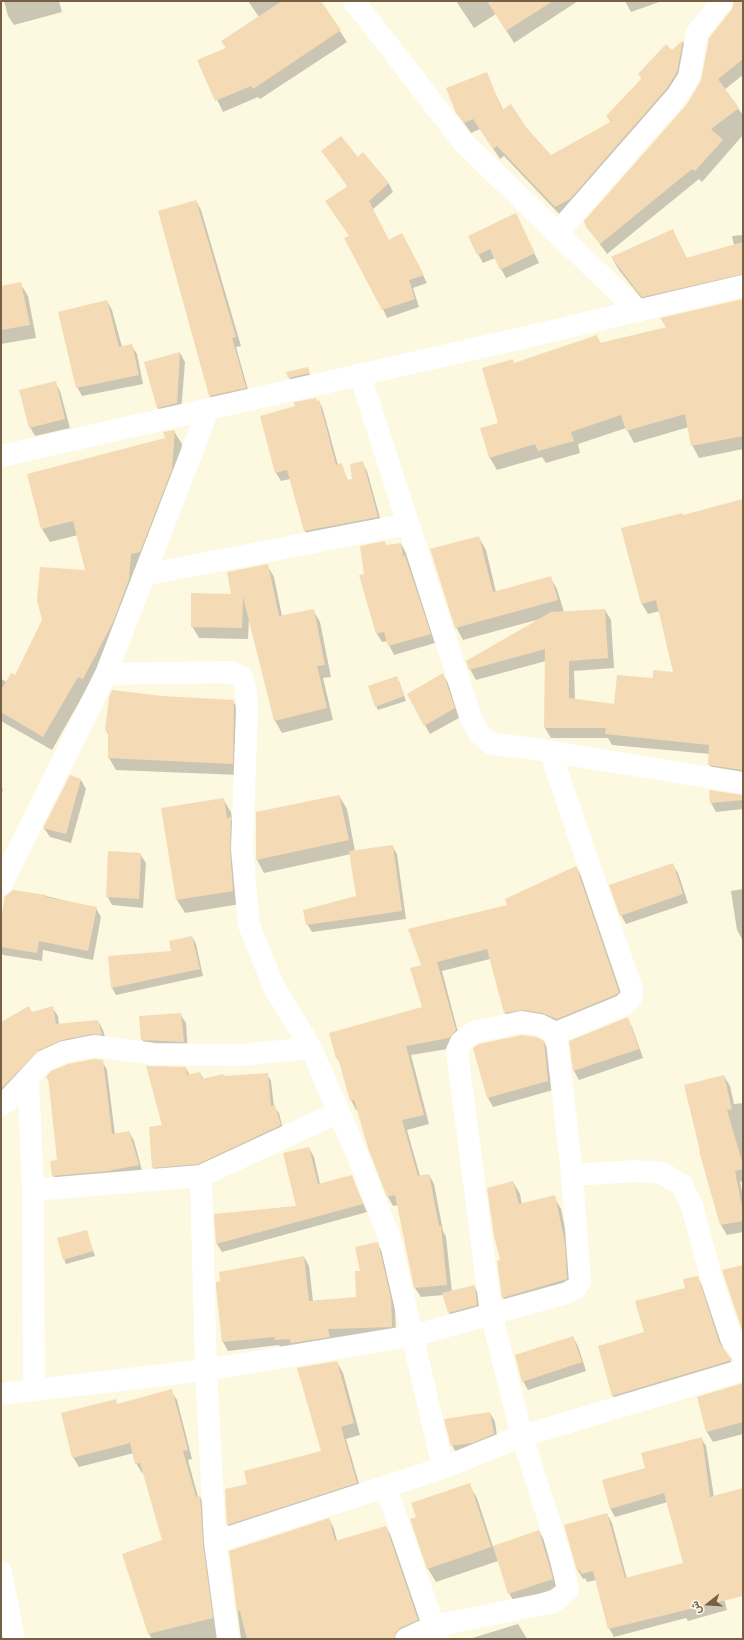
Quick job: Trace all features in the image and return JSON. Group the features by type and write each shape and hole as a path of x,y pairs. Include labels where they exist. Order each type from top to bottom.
{"street":[{"path":"354,1 463,142 638,311"},
{"path":"557,232 677,96 689,77 693,64 697,33 722,1"},
{"path":"1,456 208,410 743,286"},
{"path":"360,375 472,721 479,733 492,744 550,751 743,783"},
{"path":"1,885 106,674 208,410"},
{"path":"144,575 408,524"},
{"path":"106,674 230,672 242,677 246,690 247,711 242,849 249,925 274,987 311,1048 339,1112 390,1238 443,1468"},
{"path":"406,1639 436,1633 554,1602 568,1590 561,1558 522,1436 491,1313 457,1051 461,1042 474,1032 522,1022 540,1025 556,1033 622,1006 631,998 632,990 550,751"},
{"path":"1,1394 206,1370 412,1336 567,1292 576,1288 580,1282 572,1175 556,1033"},
{"path":"1,1105 7,1101 44,1061 64,1052 94,1046 154,1054 241,1055 311,1048"},
{"path":"28,1079 33,1190 34,1390"},
{"path":"33,1190 201,1176 339,1112"},
{"path":"572,1175 636,1171 662,1173 682,1185 692,1206 713,1284 731,1338 743,1354"},
{"path":"201,1176 206,1370 215,1542 228,1639"},
{"path":"215,1542 443,1468 522,1436 743,1370"},
{"path":"386,1487 436,1633"},
{"path":"1,1572 14,1639"}],"building":[{"path":"282,1 321,1 341,30 253,89 251,86 215,101 197,60 226,48 221,41"},
{"path":"487,1 553,1 506,31"},
{"path":"734,1 743,1 743,59 718,79 739,108 711,129 723,140 695,171 692,169 600,244 586,227 584,221 688,103 701,80 709,38 732,9"},
{"path":"683,40 677,72 667,88 570,199 555,207 497,146 493,149 473,119 464,123 456,113 446,88 487,72 502,110 511,104 526,127 551,155 612,121 606,116 642,78 638,74 666,44 672,50"},
{"path":"341,136 358,157 363,152 389,183 369,201 389,240 402,233 424,275 409,280 415,299 382,310 344,238 349,236 325,201 348,186 321,151"},
{"path":"196,200 236,337 232,338 246,388 209,396 158,211"},
{"path":"516,213 535,253 500,270 490,249 477,255 468,236"},
{"path":"673,229 686,258 743,242 743,274 642,297 611,257"},
{"path":"21,282 30,325 1,330 1,286"},
{"path":"743,299 743,436 691,446 685,414 626,431 621,415 571,432 574,441 538,451 535,444 489,458 480,428 498,423 482,368 513,359 514,363 597,335 600,343 667,327 660,318"},
{"path":"107,300 119,347 132,344 139,375 76,388 58,312"},
{"path":"180,352 177,403 157,408 144,362"},
{"path":"308,367 310,373 288,378 286,372"},
{"path":"56,381 65,419 29,428 19,390"},
{"path":"316,398 317,401 319,400 336,465 342,463 347,480 352,479 350,464 363,461 378,517 304,531 287,470 275,473 260,416 295,406 294,402"},
{"path":"175,430 172,469 140,552 131,554 129,579 113,622 83,679 78,677 43,737 1,712 1,690 11,673 15,675 42,620 37,600 40,567 85,570 73,521 41,529 27,474 165,438 163,432"},
{"path":"743,499 743,770 708,765 709,745 605,734 606,728 544,728 545,649 469,670 466,661 551,612 605,609 608,658 569,661 569,698 614,704 617,675 653,678 653,670 673,672 656,600 641,604 621,528 683,513 683,515"},
{"path":"479,536 493,592 551,576 558,600 455,628 430,549"},
{"path":"385,541 386,545 401,543 403,556 405,556 431,634 388,646 384,632 376,634 359,575 364,574 360,546"},
{"path":"268,564 279,616 314,609 325,665 317,666 327,708 274,721 243,597 242,628 191,627 191,593 231,594 227,572"},
{"path":"443,673 455,708 424,726 407,694"},
{"path":"397,676 404,696 375,707 368,686"},
{"path":"112,690 163,696 234,700 233,764 108,758 108,731 105,731 109,697"},
{"path":"70,775 81,779 66,834 43,828"},
{"path":"709,790 743,795 743,800 710,803"},
{"path":"339,795 349,840 256,860 256,812"},
{"path":"224,798 227,818 231,817 230,850 233,891 176,900 161,808"},
{"path":"393,845 402,911 306,925 303,910 356,896 349,851"},
{"path":"108,851 141,853 139,899 106,897"},
{"path":"673,863 683,894 620,916 609,885"},
{"path":"576,866 619,992 615,995 557,1019 542,1013 524,1010 504,1013 487,949 437,962 456,1030 449,1038 406,1046 424,1115 402,1120 418,1176 429,1174 439,1226 441,1226 447,1285 414,1288 395,1195 387,1197 368,1148 354,1100 350,1101 338,1058 336,1058 329,1033 422,1007 410,968 421,965 408,929 507,905 505,899"},
{"path":"13,890 46,895 46,897 97,907 88,951 39,941 37,953 1,947 1,920 5,896"},
{"path":"192,936 200,969 111,988 108,956 171,951 169,941"},
{"path":"29,1006 32,1012 53,1006 56,1024 98,1020 102,1035 92,1034 62,1040 39,1050 1,1089 1,1022"},
{"path":"181,1013 184,1042 141,1040 139,1016"},
{"path":"628,1017 639,1049 573,1071 569,1041"},
{"path":"522,1035 536,1037 544,1041 548,1081 487,1098 473,1048 479,1044"},
{"path":"94,1059 103,1060 112,1134 129,1131 139,1165 108,1171 52,1176 50,1161 57,1160 48,1077 45,1078 51,1071 68,1064"},
{"path":"146,1066 186,1067 187,1075 200,1072 202,1079 223,1074 224,1076 268,1073 271,1106 275,1105 281,1125 198,1164 152,1168 149,1127 162,1125"},
{"path":"724,1075 732,1109 727,1110 743,1165 743,1169 735,1171 743,1212 743,1221 720,1225 699,1151 684,1085"},
{"path":"309,1147 318,1184 352,1175 363,1204 216,1244 214,1214 296,1206 283,1153"},
{"path":"513,1181 519,1204 555,1195 565,1243 567,1279 502,1298 497,1261 500,1260 494,1236 487,1188"},
{"path":"87,1230 93,1251 63,1260 57,1238"},
{"path":"378,1242 391,1299 392,1327 328,1329 330,1337 291,1343 290,1339 275,1340 275,1337 222,1342 216,1288 216,1282 220,1281 219,1272 304,1256 309,1301 356,1297 355,1271 360,1271 355,1247"},
{"path":"743,1265 743,1333 722,1270"},
{"path":"698,1276 719,1342 732,1360 612,1396 598,1346 644,1332 635,1301 685,1288 683,1279"},
{"path":"475,1285 477,1305 448,1313 442,1293"},
{"path":"573,1336 582,1362 522,1382 515,1355"},
{"path":"337,1361 354,1423 341,1427 357,1483 227,1525 225,1489 247,1484 244,1471 321,1451 297,1368"},
{"path":"743,1383 743,1422 706,1432 697,1397"},
{"path":"172,1389 188,1450 183,1451 196,1497 200,1496 203,1544 213,1618 148,1634 122,1554 162,1540 140,1463 135,1464 130,1443 72,1458 61,1413 116,1399 117,1404"},
{"path":"490,1412 494,1434 472,1443 451,1446 444,1419"},
{"path":"702,1437 710,1497 743,1488 743,1596 608,1629 593,1571 581,1574 580,1570 577,1571 564,1525 607,1513 625,1578 683,1563 664,1493 610,1509 602,1480 645,1468 641,1453"},
{"path":"470,1483 491,1547 427,1569 410,1519 416,1517 411,1503"},
{"path":"329,1518 335,1541 386,1526 418,1620 400,1628 396,1632 394,1639 247,1639 240,1611 237,1612 229,1551"},
{"path":"539,1530 553,1579 508,1594 493,1546"}]}
